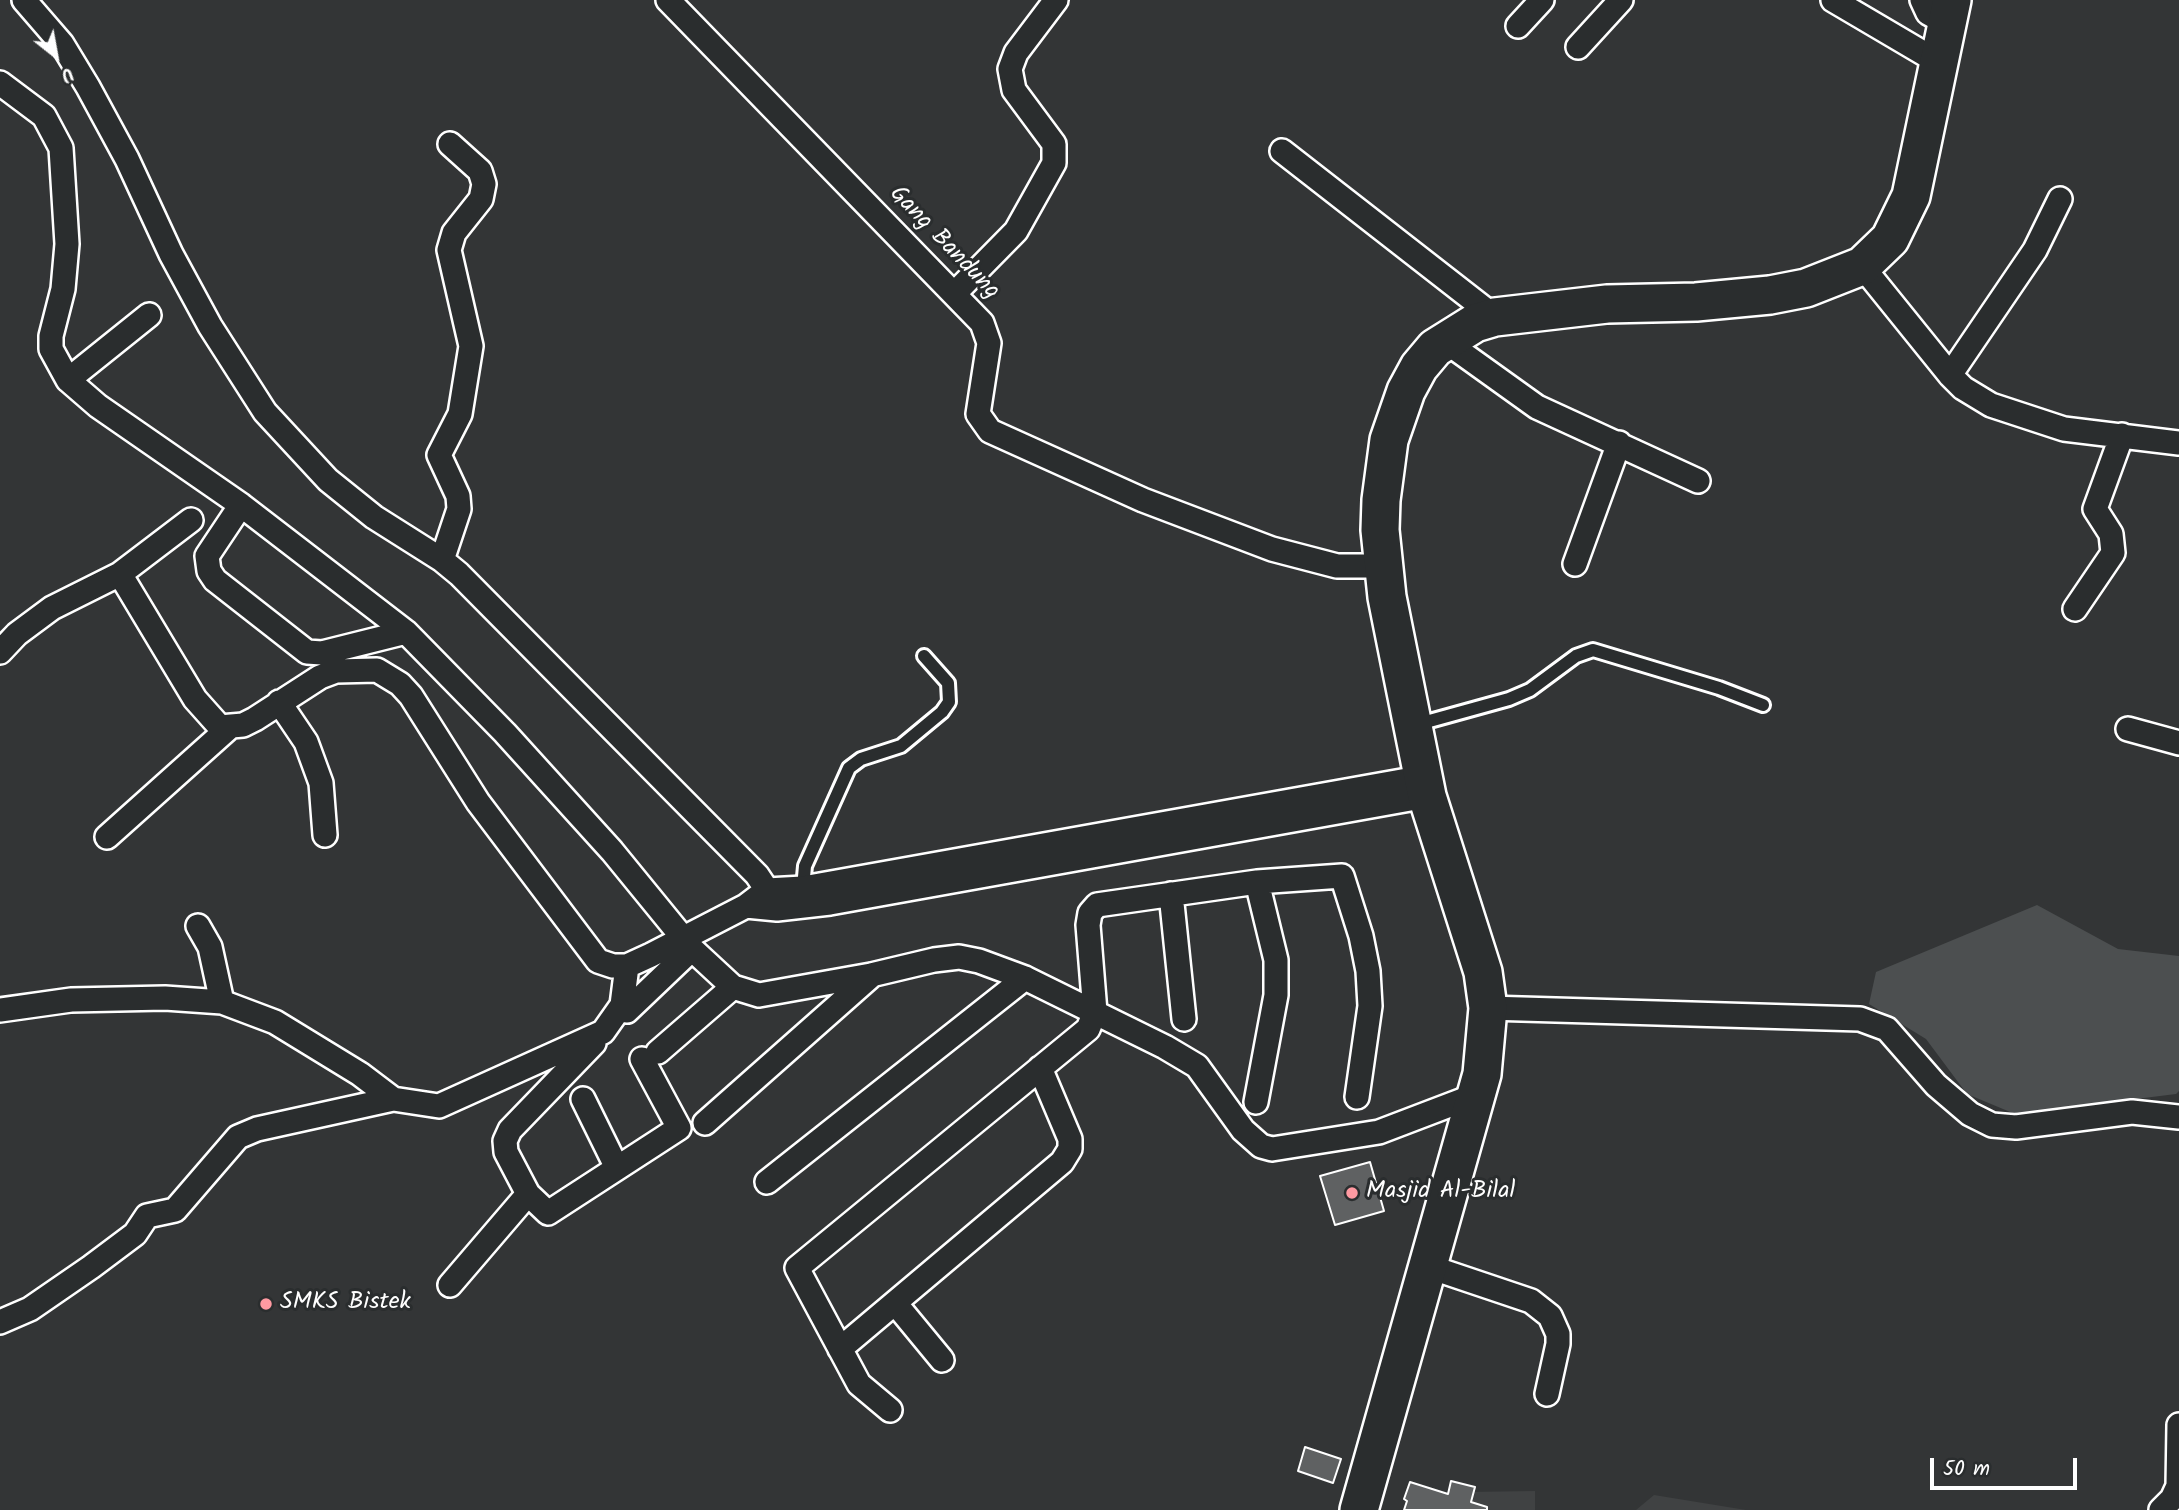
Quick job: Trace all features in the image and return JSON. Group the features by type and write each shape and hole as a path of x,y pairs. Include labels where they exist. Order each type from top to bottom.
{"main road":[{"path":"1359,1510 1482,1074 1488,1008 1483,972 1425,786 1415,725 1387,597 1381,500 1389,440 1406,391 1419,367 1445,341 1475,323 1495,317 1607,304 1696,302 1770,295 1807,288 1862,266 1890,239 1911,195 1940,63 1940,8"}],"street":[{"path":"24,0 62,44 88,87 210,326 265,412 328,480 374,517 442,560 576,691 757,875 767,890"},
{"name":"Gang Bandung","path":"668,0 955,293 988,333 989,343 978,410 990,431 1104,484 1272,549 1338,566 1384,566"},
{"path":"955,293 1016,231 1054,163 1054,144 1014,90 1010,69 1017,53 1056,0"},
{"path":"1518,26 1542,0"},
{"path":"1578,47 1622,0"},
{"path":"1833,0 1940,63"},
{"path":"0,83 44,116 61,148 67,244 51,349 68,380 98,406 241,505 406,632 568,802 688,942 733,987 758,995 959,957 1026,978 1197,1066 1243,1130 1261,1146 1272,1149 1379,1132 1476,1096"},
{"path":"442,560 459,509 458,496 439,455 460,414 471,346 449,250 454,233 481,199 484,184 480,171 450,144"},
{"path":"1282,151 1495,317"},
{"path":"1950,375 2035,250 2060,199"},
{"path":"1862,266 1950,375 1963,388 1991,405 2064,429 2179,443"},
{"path":"68,380 149,315"},
{"path":"1445,341 1538,407 1698,481"},
{"path":"2075,609 2113,553 2112,534 2095,509 2122,435"},
{"path":"1575,564 1619,443"},
{"path":"241,505 207,556 209,571 215,580 307,652 322,653 406,632"},
{"path":"0,652 17,634 52,608 120,573 191,520"},
{"path":"120,573 204,712 220,727 255,719 279,702 336,671 366,668 389,676 411,696 478,802 598,961 613,966 627,965 688,942 767,890 803,888 1425,786"},
{"path":"279,702 306,742 321,783 325,835"},
{"path":"107,837 231,726"},
{"path":"2128,729 2179,743"},
{"path":"746,906 777,909 830,903 1425,786"},
{"path":"890,1410 859,1384 797,1268 1088,1029 1095,1012 1090,913 1097,905 1333,874 1342,876 1361,936 1369,994 1357,1097"},
{"path":"1256,1102 1276,995 1276,972 1257,883"},
{"path":"1171,894 1184,1019"},
{"path":"198,926 210,947 222,1002"},
{"path":"627,1011 688,942"},
{"path":"627,965 622,1005 603,1032 510,1130 505,1141 506,1152 528,1194 548,1213 679,1128 650,1056 733,987"},
{"path":"705,1123 871,975"},
{"path":"767,1182 1026,978"},
{"path":"0,1010 71,1000 165,998 222,1002 275,1022 360,1074 393,1100"},
{"path":"1488,1008 1860,1018 1888,1029 1936,1085 1970,1114 1992,1125 2016,1127 2132,1112 2179,1117"},
{"path":"0,1322 30,1309 92,1267 135,1234 147,1216 174,1210 238,1137 247,1132 393,1100 439,1106 603,1032"},
{"path":"840,1349 1062,1162 1070,1149 1070,1139 1040,1068"},
{"path":"583,1099 617,1168"},
{"path":"450,1285 528,1194"},
{"path":"1427,1266 1531,1301 1550,1316 1558,1334 1558,1344 1547,1394"},
{"path":"895,1303 942,1360"},
{"path":"2161,1510 2172,1499 2178,1486 2179,1425"}],"lane":[{"path":"1415,725 1509,699 1530,690 1576,656 1593,650 1719,688 1763,705"},
{"path":"803,888 804,866 849,768 862,759 901,746 943,712 949,702 948,683 924,656"}],"shaded area":[{"path":"2037,905 2118,949 2179,956 2179,1091 2176,1094 2015,1114 1967,1094 1926,1039 1869,1004 1876,972"},
{"path":"1535,1491 1535,1510 1464,1510 1467,1492"},
{"path":"1654,1495 1746,1510 1636,1510"}],"building":[{"name":"Masjid Al-Bilal","path":"1370,1162 1384,1211 1335,1225 1320,1176"},
{"path":"1305,1447 1341,1459 1333,1483 1298,1471"},
{"path":"1451,1481 1475,1487 1471,1502 1487,1507 1487,1510 1404,1510 1407,1501 1404,1499 1410,1482 1448,1494"}],"place":[{"name":"Masjid Al-Bilal","path":"1352,1193"},
{"name":"SMKS Bistek","path":"266,1304"}]}
